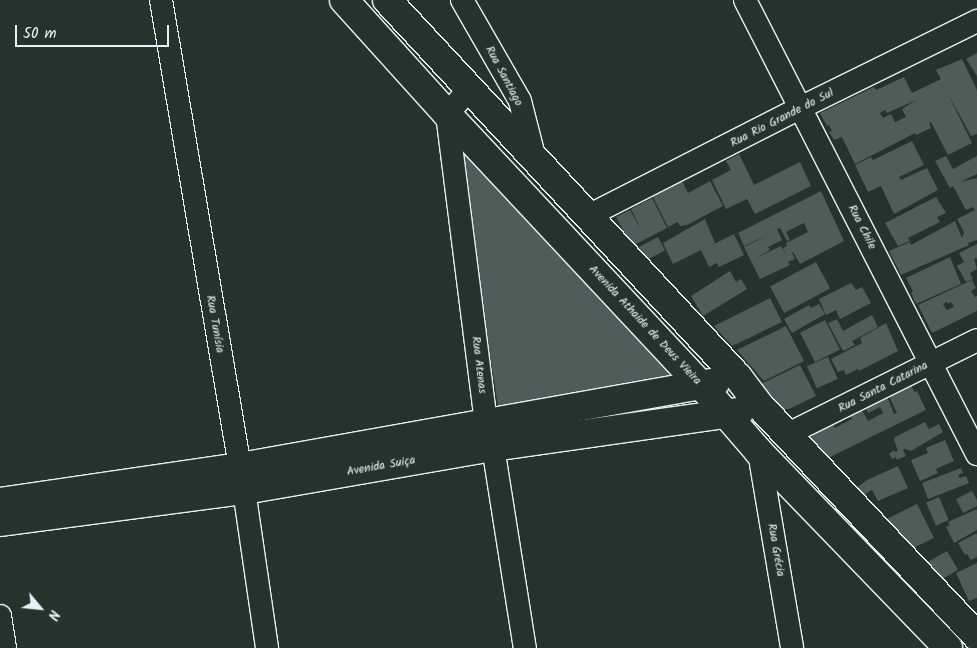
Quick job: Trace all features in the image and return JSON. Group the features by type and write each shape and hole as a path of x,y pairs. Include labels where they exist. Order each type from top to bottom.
{"street":[{"name":"Rua Tunísia","path":"160,0 242,478 267,648"},
{"name":"Avenida Athaide de Deus Vieira","path":"344,0 701,385 759,452 948,648"},
{"name":"Rua Santiago","path":"462,0 520,102 534,156"},
{"name":"Rua Chile","path":"745,0 802,107 977,454"},
{"path":"391,1 738,377 761,407 977,636"},
{"name":"Rua Rio Grande do Sul","path":"588,216 802,107 977,21"},
{"path":"448,114 470,88"},
{"name":"Rua Atenas","path":"448,114 490,435 525,648"},
{"name":"Rua Santa Catarina","path":"788,434 977,340"},
{"name":"Avenida Suiça","path":"0,522 490,435 738,377"},
{"name":"Avenida Suiça","path":"490,435 726,415 761,407"},
{"name":"Rua Grécia","path":"759,452 792,648"},
{"name":"Avenida Suiça","path":"0,502 242,478"},
{"path":"0,616 5,648"}],"building":[{"path":"977,53 977,76 966,59"},
{"path":"962,59 977,90 977,134 971,136 947,92 972,143 948,155 931,122 929,123 931,128 916,135 915,133 855,164 842,137 834,140 829,132 832,131 829,125 827,126 820,113 874,87 876,90 904,77 912,93 941,79 936,70","holes":["916,100 902,109 906,117 895,122 891,114 883,118 880,113 885,110 887,113"]},
{"path":"456,140 685,387 499,412"},
{"path":"912,141 924,165 899,177 901,180 927,168 938,190 894,214 881,186 868,192 855,165 871,157 873,160"},
{"path":"739,154 754,185 800,162 811,186 755,214 747,199 726,209 712,180 731,170 726,161"},
{"path":"946,156 953,169 977,156 977,174 960,182 977,178 977,240 901,275 889,251 910,242 911,245 955,221 962,238 964,232 957,219 975,210 973,207 966,210 953,186 950,188 935,161"},
{"path":"682,181 688,193 710,181 723,206 687,225 680,226 678,222 668,227 653,197"},
{"path":"821,191 844,241 800,264 793,252 795,259 788,262 790,265 760,279 744,247 770,234 744,246 738,233","holes":["804,223 808,232 786,243 787,246 783,248 787,256 781,246 756,258 770,250 768,247 782,240 777,229 780,228 787,241 790,240 786,232"]},
{"path":"936,197 946,213 937,217 940,222 908,238 910,241 898,246 885,223"},
{"path":"652,198 667,228 632,246 616,217 630,210 641,229 631,209"},
{"path":"705,219 715,243 706,248 734,234 744,255 719,267 717,263 709,267 701,250 673,264 663,243"},
{"path":"658,237 665,250 645,261 638,248"},
{"path":"977,244 977,258 974,259 977,269 970,273 973,279 966,282 957,266 964,262 959,253"},
{"path":"950,257 961,284 916,304 911,293 913,291 906,278"},
{"path":"816,262 830,288 784,313 770,286"},
{"path":"730,271 736,282 741,279 747,289 703,316 691,296"},
{"path":"972,280 976,288 971,291 975,297 977,296 977,311 932,333 918,305","holes":["947,302 948,304 951,302 954,307 947,310 943,304"]},
{"path":"851,283 856,290 862,287 871,303 840,319 836,310 826,315 819,299"},
{"path":"770,298 782,322 732,346 714,326"},
{"path":"819,304 825,314 792,333 784,319 809,305 811,308"},
{"path":"872,315 878,327 852,341 855,345 843,351 828,323 837,319 843,331"},
{"path":"825,320 840,349 815,362 800,333"},
{"path":"886,323 898,351 859,371 858,369 846,375 844,370 838,372 831,359 862,343 860,338"},
{"path":"786,326 804,361 764,381 737,350"},
{"path":"828,357 838,379 817,388 807,366"},
{"path":"800,365 816,396 789,409 784,409 761,384"},
{"path":"909,383 915,392 917,391 926,410 828,458 811,439 813,433 832,423 835,428 852,419 849,413 861,408 868,421 883,413 880,407 868,413 865,406 887,396 894,414 897,413 888,394"},
{"path":"925,422 929,429 939,424 943,432 911,451 903,450 906,456 897,460 896,457 892,459 889,454 894,450 895,452 898,451 894,440 895,437"},
{"path":"945,440 954,461 936,469 938,473 920,481 911,460 928,453 926,448"},
{"path":"898,466 908,488 878,501 872,490 862,496 855,489 867,480"},
{"path":"961,468 963,473 958,475 960,478 966,476 969,483 928,499 922,483"},
{"path":"972,491 977,500 977,506 963,513 956,499"},
{"path":"939,497 949,520 936,525 926,502"},
{"path":"917,504 934,538 907,551 881,522"},
{"path":"977,509 977,530 954,543 946,527 950,525 948,522"},
{"path":"977,533 977,557 971,560 967,554 965,555 958,543"},
{"path":"947,551 958,570 939,581 928,562"},
{"path":"977,563 977,598 969,601 956,573"}]}
